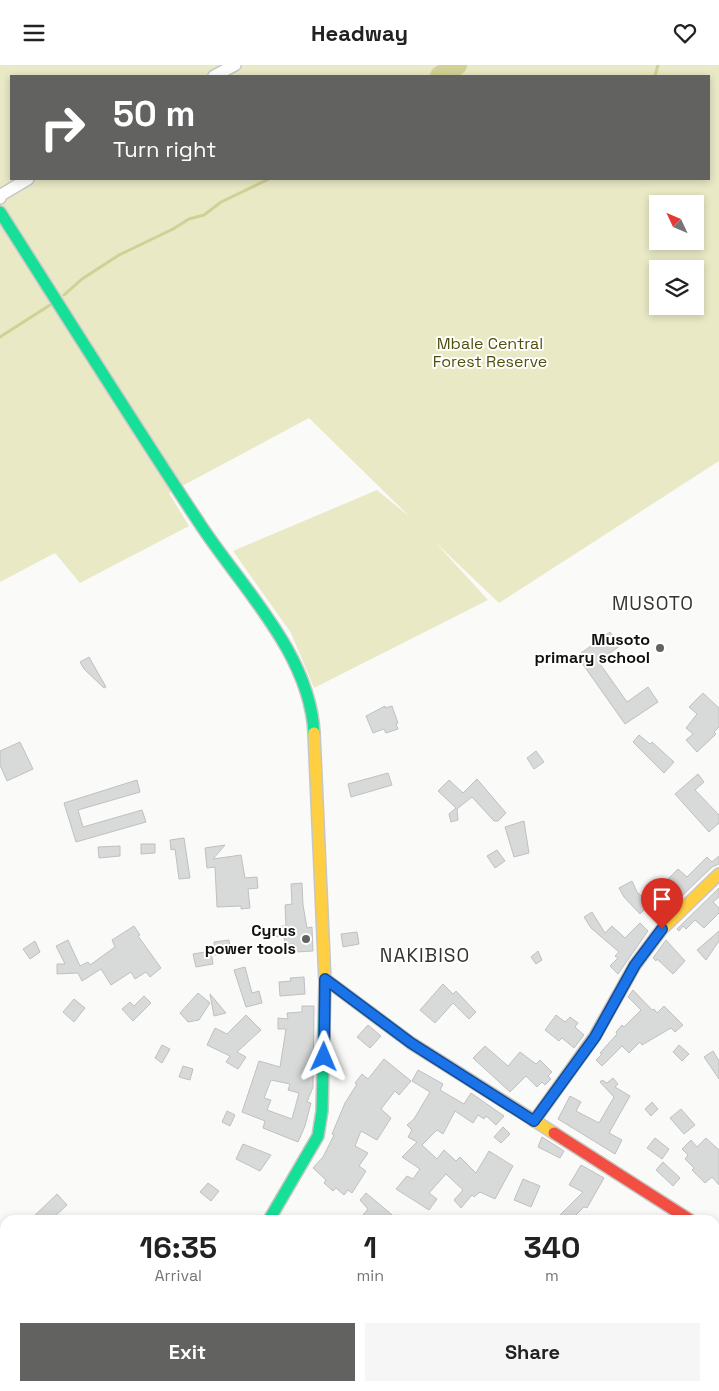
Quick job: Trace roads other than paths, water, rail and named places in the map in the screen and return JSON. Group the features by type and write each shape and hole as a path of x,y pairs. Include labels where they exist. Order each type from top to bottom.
{"street":[{"path":"216,75 236,65"},
{"path":"0,198 1,195 26,180"},
{"path":"0,212 203,527 290,652 304,679 313,714 325,979 322,1111 318,1136 272,1215"},
{"path":"534,1121 595,1037 635,965 662,929 719,873"},
{"path":"325,979 411,1043 682,1215"}],"waterway":[{"path":"442,75 457,65"},
{"path":"655,75 658,65"},
{"path":"64,295 82,279 119,255 173,229 189,219 204,215 221,202 267,180"},
{"path":"0,337 50,305"}],"place":[{"name":"Musoto primary school","path":"660,648"},
{"name":"Cyrus power tools","path":"306,939"}],"district":[{"name":"MUSOTO","path":"653,603"},
{"name":"NAKIBISO","path":"425,955"}],"park label":[{"name":"Mbale Central Forest Reserve","path":"490,352"}]}
